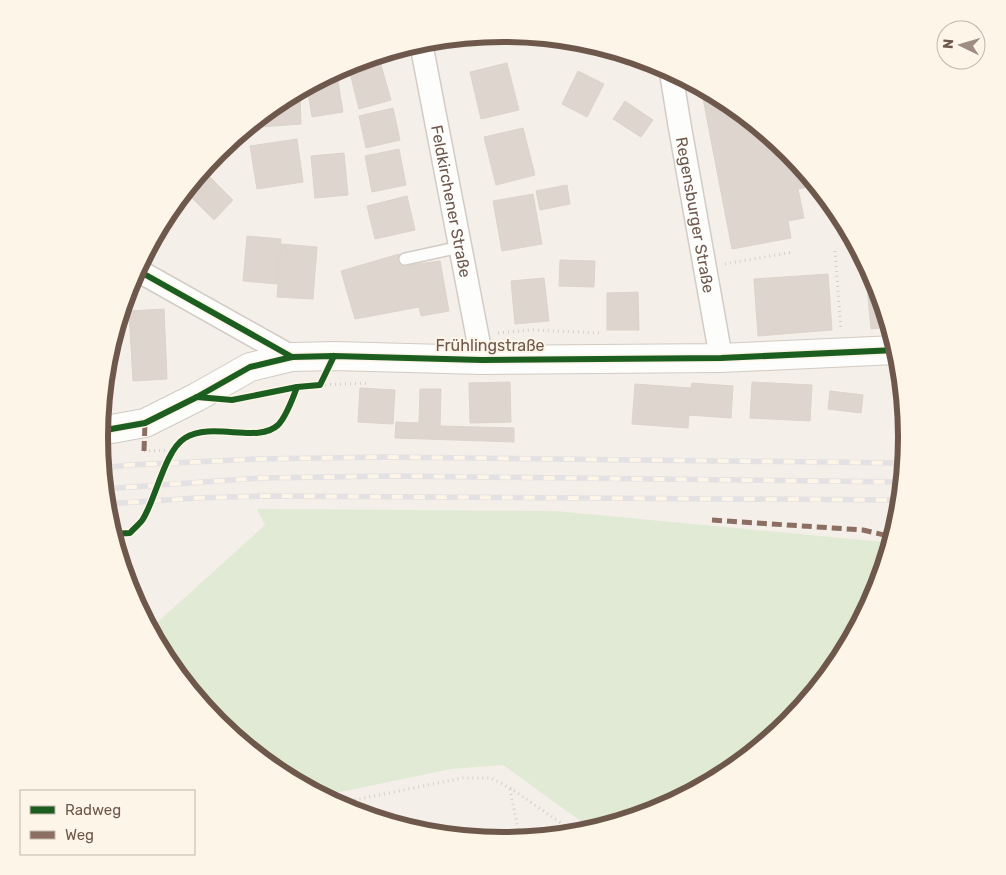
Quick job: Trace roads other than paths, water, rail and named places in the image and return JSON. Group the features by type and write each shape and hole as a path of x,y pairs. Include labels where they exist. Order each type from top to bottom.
{"street":[{"name":"Feldkirchener Straße","path":"422,51 479,347"},
{"name":"Regensburger Straße","path":"672,81 721,358"},
{"path":"144,274 292,357"},
{"name":"Frühlingstraße","path":"108,430 145,423 197,397 250,367 292,357 479,347 721,358 888,350"}],"lane":[{"path":"405,259 460,247"}],"railway":[{"path":"109,467 258,459 384,457 897,463"},
{"path":"111,489 260,478 393,476 896,482"},
{"path":"114,503 266,496 893,500"}]}
